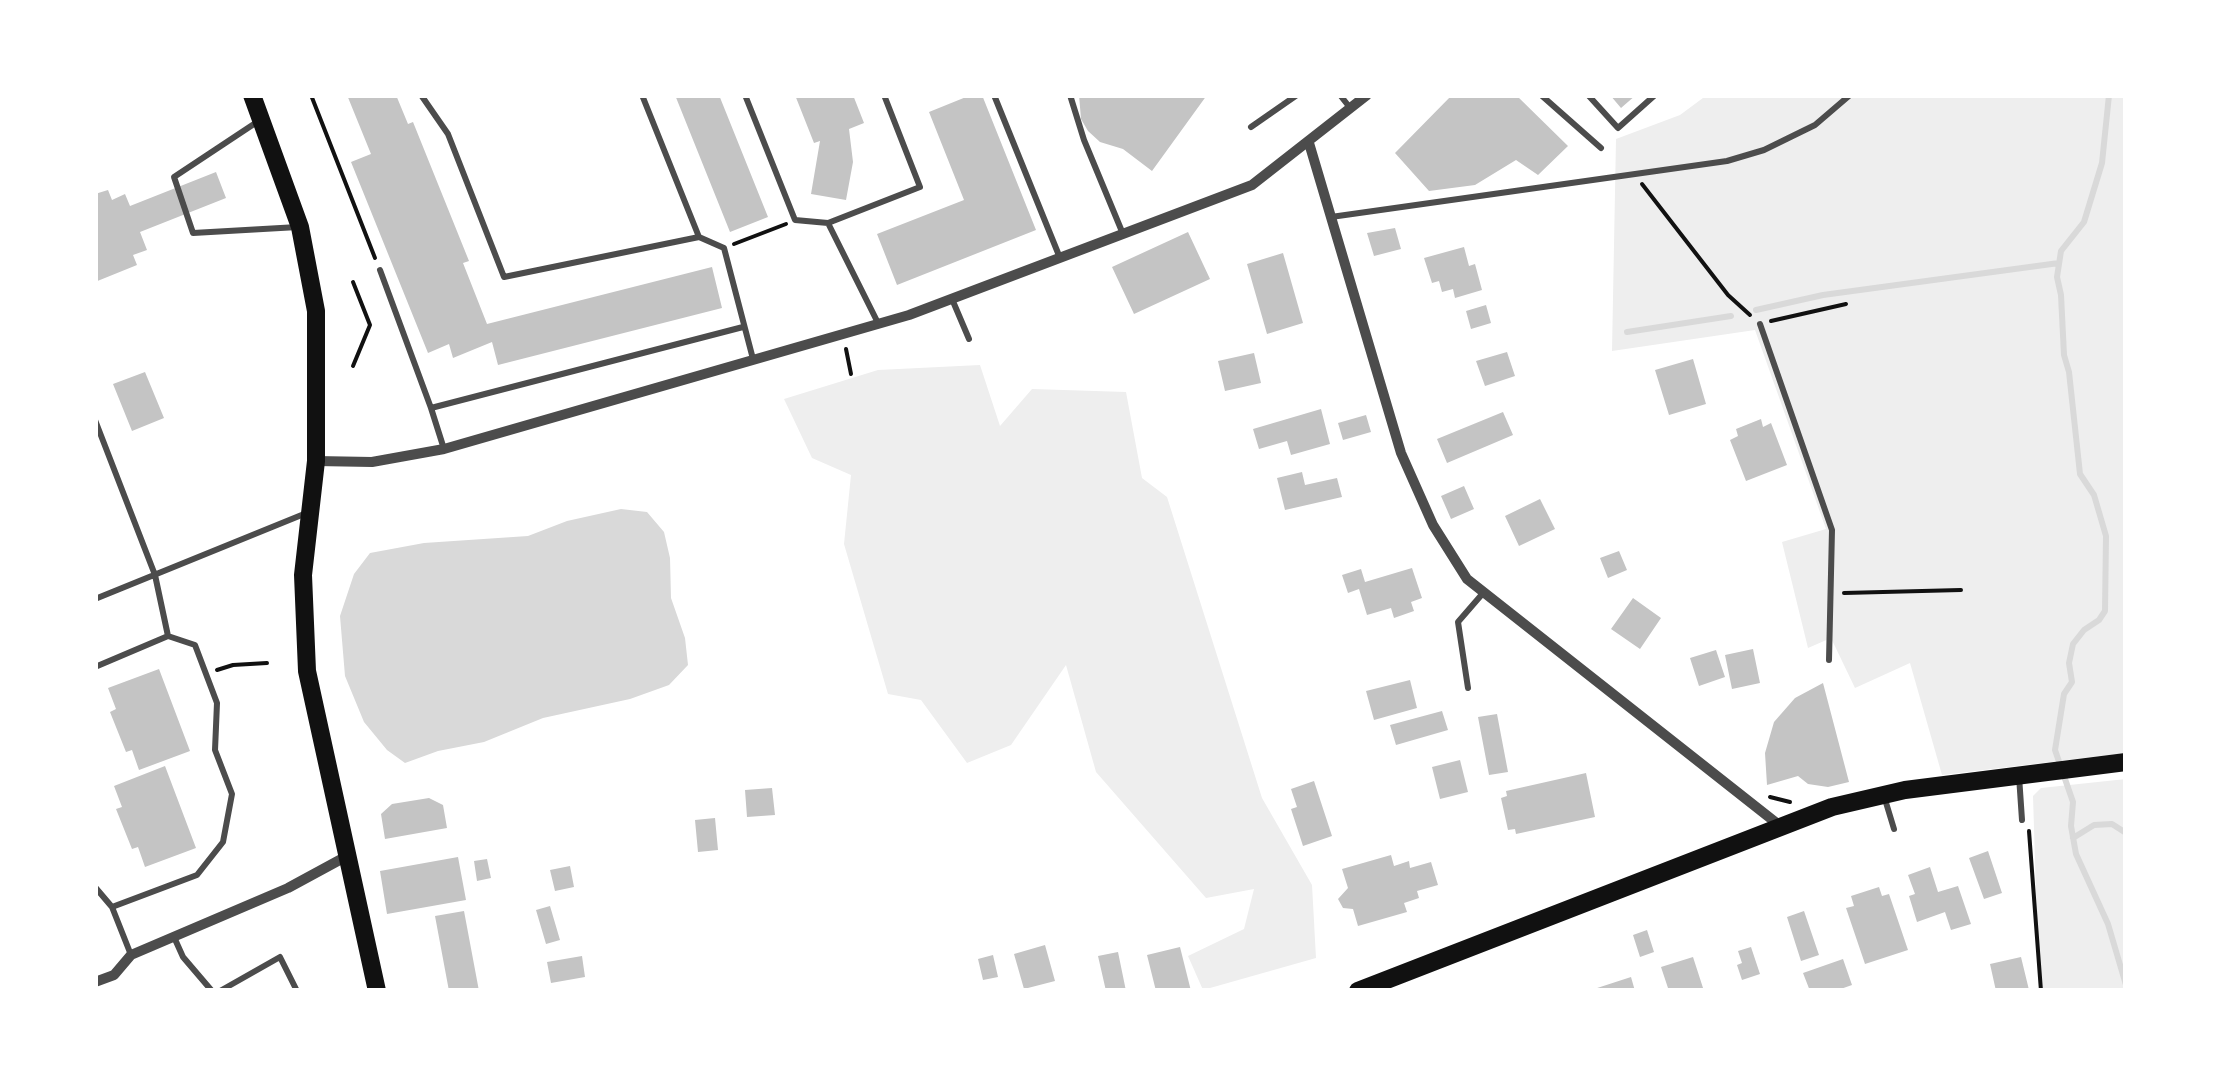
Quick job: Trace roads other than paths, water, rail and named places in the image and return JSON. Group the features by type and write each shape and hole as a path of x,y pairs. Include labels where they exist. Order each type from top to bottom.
{"main road":[{"path":"252,95 300,226 316,311 316,461 303,576 307,670 376,991"},
{"path":"1358,991 1832,807 1884,794 2126,762"}],"street":[{"path":"316,461 372,462 444,449 844,335 952,299 1252,185 1368,95"},
{"path":"1309,143 1400,452 1433,525 1466,579 1779,825"},
{"path":"95,982 114,975 131,955 288,888 346,856"}],"lane":[{"path":"421,95 448,134 504,277 699,237 724,248 754,360"},
{"path":"642,95 699,237"},
{"path":"744,95 795,220 828,223 920,187 884,95"},
{"path":"994,95 1060,258"},
{"path":"1070,95 1123,234"},
{"path":"1250,127 1296,95"},
{"path":"1340,95 1351,109"},
{"path":"1542,95 1601,148"},
{"path":"1588,95 1618,128 1655,95"},
{"path":"1331,217 1727,161 1764,150 1815,125 1850,95"},
{"path":"262,120 174,177 193,233 300,226"},
{"path":"828,223 879,324"},
{"path":"380,270 444,449"},
{"path":"952,299 969,339"},
{"path":"1758,322 1832,530 1829,660"},
{"path":"431,408 744,327"},
{"path":"95,420 155,575 168,636"},
{"path":"95,600 310,512"},
{"path":"1468,688 1458,622 1484,592"},
{"path":"95,668 168,636 195,645 217,703 215,750 232,794 224,842 196,875 112,907"},
{"path":"2022,773 2025,822"},
{"path":"1884,794 1894,829"},
{"path":"95,887 112,907 131,955"},
{"path":"174,936 183,957 212,991"},
{"path":"220,991 280,958 297,991"}],"waterway":[{"path":"2109,95 2102,163 2084,222 2061,251 2057,277 2080,474 2094,495 2106,536 2105,611 2073,644 2069,663 2072,682 2064,694 2055,750 2073,802 2071,826 2076,854 2108,924 2126,985"},
{"path":"1756,310 1823,295 2059,263"},
{"path":"1627,332 1731,316"},
{"path":"2073,838 2094,825 2112,824 2126,833"}]}
